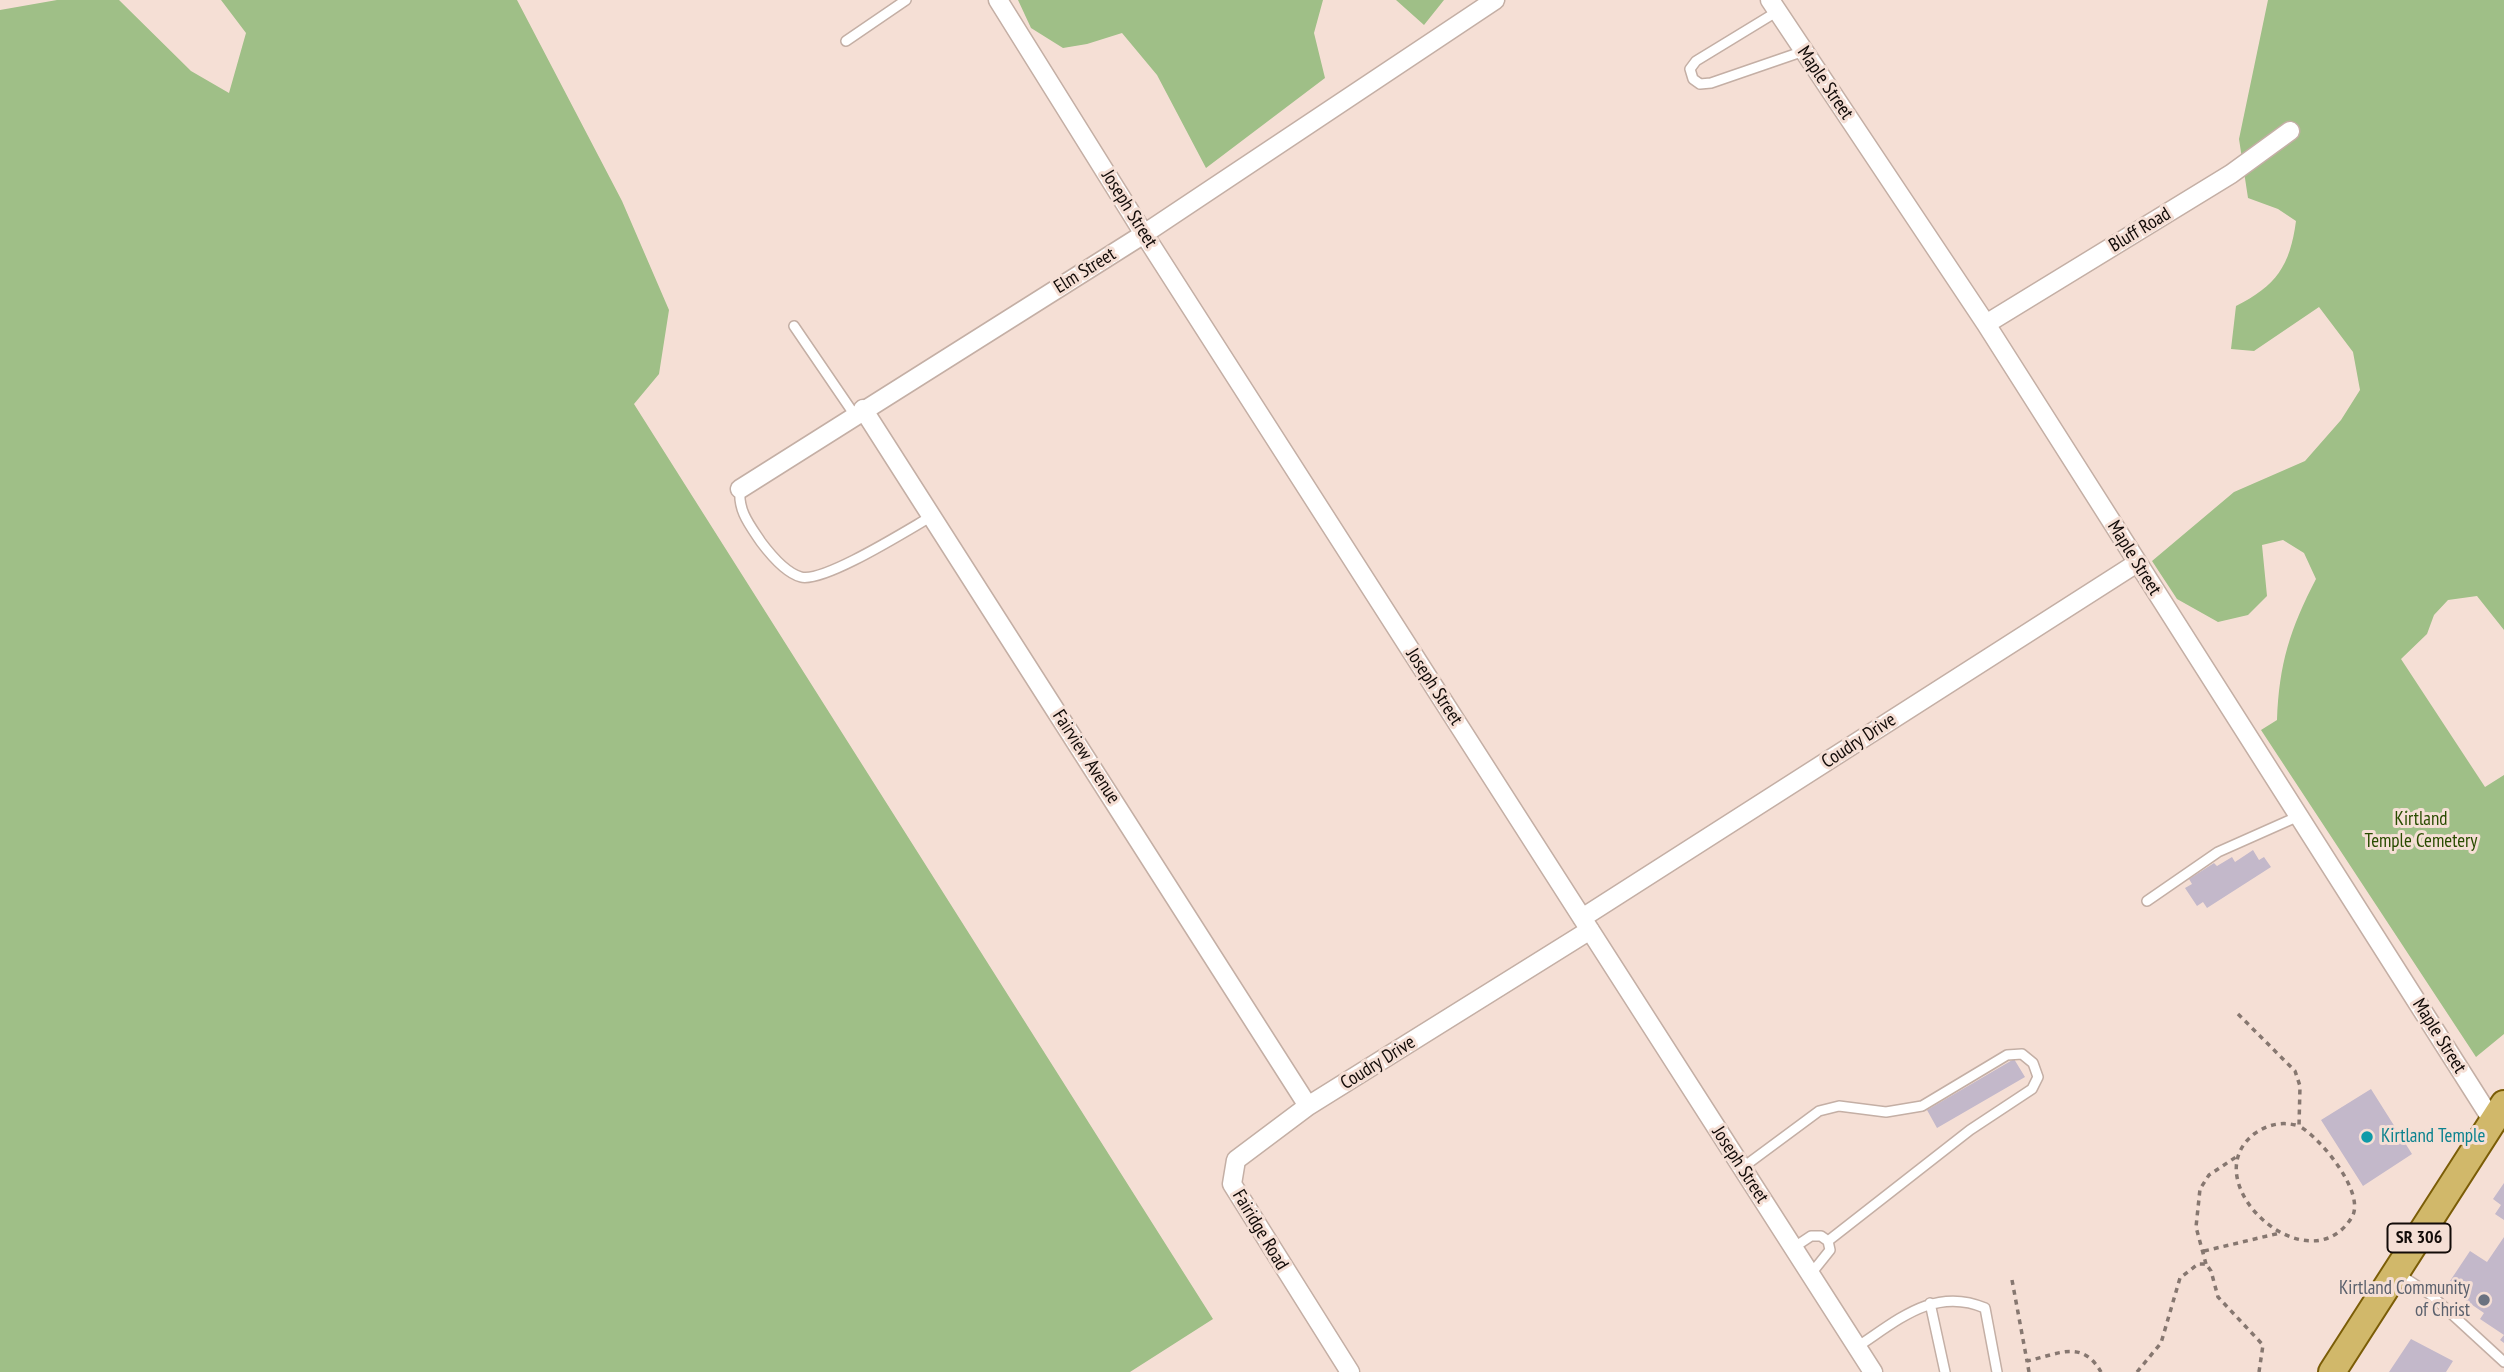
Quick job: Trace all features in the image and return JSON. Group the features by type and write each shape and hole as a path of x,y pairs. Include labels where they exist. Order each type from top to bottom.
{"main road":[{"name":"SR 306","path":"2332,1372 2398,1273 2498,1112"}],"street":[{"name":"Joseph Street","path":"998,0 1144,234 1873,1372"},
{"name":"Elm Street","path":"740,489 1144,234 1495,0"},
{"name":"Maple Street","path":"1774,6 1986,324 2299,816 2498,1112"},
{"name":"Bluff Road","path":"1986,324 2231,174 2290,131"},
{"name":"Fairview Avenue","path":"859,412 932,516 1308,1106"},
{"name":"Coudry Drive","path":"1308,1106 2137,563"},
{"name":"Fairidge Road","path":"1308,1106 1236,1160 1232,1184 1350,1372"}],"lane":[{"path":"846,41 906,0"},
{"path":"1774,6 1696,61 1690,69 1693,79 1700,84 1711,83 1804,51"},
{"path":"794,327 859,412"},
{"path":"740,489 739,503 745,519 765,547 791,572 804,578 836,569 932,516"},
{"path":"2147,901 2218,852 2299,816"},
{"path":"1742,1168 1819,1111 1839,1106 1886,1112 1923,1106 2007,1055 2022,1054 2033,1063 2038,1077 2032,1088 1970,1130 1828,1241"},
{"path":"1793,1248 1811,1236 1821,1236 1828,1241 1830,1250 1810,1275"},
{"path":"2398,1273 2431,1295 2504,1362"},
{"path":"1857,1347 1912,1310 1930,1303 1960,1300 1985,1308 1997,1372"},
{"path":"1930,1303 1945,1372"}],"path":[{"path":"2238,1014 2295,1071 2300,1086 2299,1126"},
{"path":"2283,1124 2299,1126 2320,1141 2354,1194 2356,1205 2351,1218 2332,1235 2303,1242 2281,1233 2256,1211 2242,1192 2235,1170 2236,1157 2242,1146 2264,1128 2283,1124"},
{"path":"2236,1157 2209,1175 2200,1189 2197,1240 2204,1251 2218,1297 2263,1345 2259,1372"},
{"path":"2204,1251 2281,1233"},
{"path":"2137,1372 2161,1343 2180,1278 2189,1268 2206,1264"},
{"path":"2012,1280 2029,1372"},
{"path":"2027,1361 2079,1350 2089,1355 2101,1372"}],"green space":[{"path":"57,0 119,0 191,71 229,93 246,33 221,0 517,0 622,201 669,310 659,374 634,404 1213,1319 1130,1372 0,1372 0,10"},
{"path":"1018,0 1323,0 1314,33 1325,78 1206,168 1157,75 1122,33 1063,48 1031,28"},
{"path":"1396,0 1444,0 1424,25"},
{"name":"Kirtland Temple Cemetery","path":"2268,0 2504,0 2504,630 2477,596 2448,600 2434,615 2427,634 2401,659 2485,787 2504,775 2504,1034 2476,1057 2261,730 2277,720 2283,664 2299,614 2316,579 2304,553 2283,540 2262,545 2267,596 2248,615 2218,622 2177,599 2152,561 2234,492 2305,461 2341,420 2360,390 2353,352 2319,307 2254,351 2231,349 2236,306 2261,291 2279,273 2290,250 2296,221 2278,209 2248,198 2239,139"}],"building":[{"path":"2253,850 2259,860 2264,857 2271,867 2207,908 2203,902 2197,906 2185,888 2192,884 2189,879 2214,863 2217,866 2232,857 2235,862"},
{"path":"2014,1059 2025,1077 1937,1128 1927,1110"},
{"name":"Kirtland Temple","path":"2371,1089 2412,1154 2363,1186 2321,1120"},
{"path":"2504,1183 2504,1220 2495,1214 2501,1205 2493,1199"},
{"name":"Kirtland Community of Christ","path":"2504,1237 2504,1335 2480,1319 2484,1313 2446,1287 2470,1251 2487,1262"},
{"path":"2411,1339 2453,1361 2446,1372 2389,1372"}],"place":[{"name":"Kirtland Temple","path":"2367,1137"},
{"name":"Kirtland Community of Christ","path":"2484,1300"}]}
